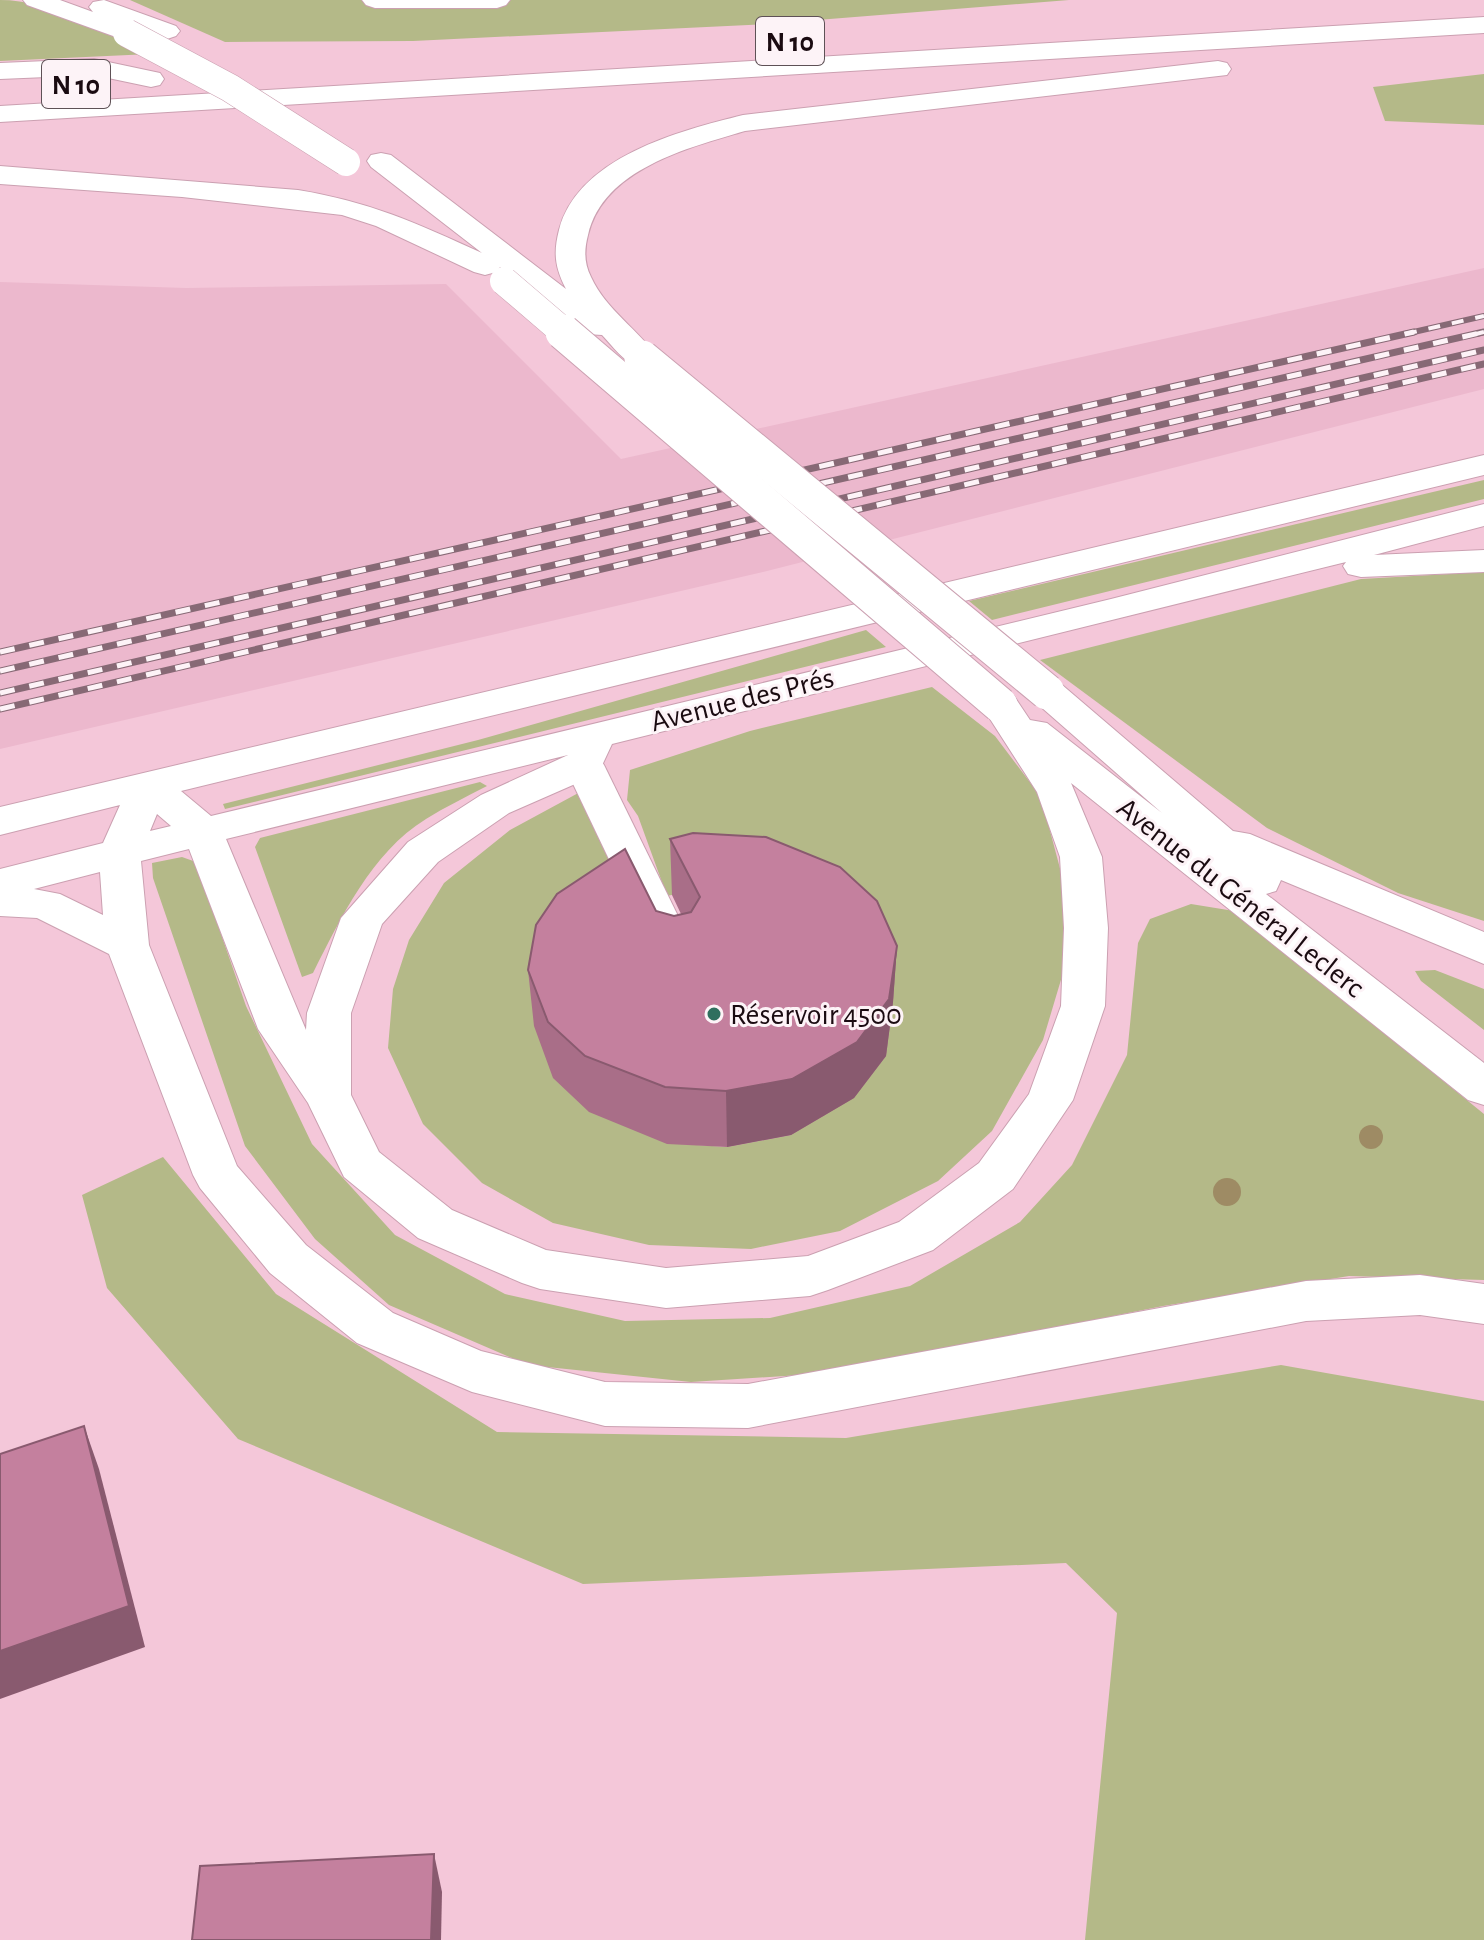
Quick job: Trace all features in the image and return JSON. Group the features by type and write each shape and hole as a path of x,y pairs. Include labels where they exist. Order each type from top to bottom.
{"main road":[{"path":"36,0 127,33 230,88 346,162 506,274 642,358"},
{"path":"82,0 167,31 269,86 381,161 1000,705 1057,792 1081,857 1086,928 1083,1006 1050,1100 996,1176 916,1236 810,1276 666,1288 540,1269 435,1224 361,1164 328,1095 281,1029 202,830 150,786 119,852 127,945 217,1175 288,1259 375,1328 472,1370 605,1404 748,1406 1306,1301 1420,1295 1484,1304"},
{"path":"375,0 497,0"},
{"path":"1003,29 1175,18"},
{"name":"N 10","path":"0,114 1484,25"},
{"path":"642,358 588,298 572,268 572,228 588,199 628,167 680,141 743,123 1484,40"},
{"path":"0,71 94,67 151,79"},
{"name":"N 10","path":"0,88 247,73"},
{"path":"0,175 298,199 347,207 386,220 506,274"},
{"name":"Avenue du Général Leclerc","path":"642,358 1047,692 1211,833 1292,910 1484,1060"},
{"name":"Avenue des Prés","path":"0,821 1484,465"},
{"name":"Avenue des Prés","path":"0,883 202,830 590,750 1484,515"},
{"path":"1282,569 1484,561"},
{"name":"Avenue du Général Leclerc","path":"1000,705 1484,1088"},
{"path":"328,1095 329,1013 362,918 423,852 495,804 590,750 676,955"},
{"path":"1211,833 1484,949"},
{"path":"0,901 45,904 127,945"}],"shaded area":[{"path":"1484,268 1484,389 767,571 0,749 0,282 186,288 446,284 621,459"}],"green space":[{"path":"0,0 19,1 58,11 150,54 0,61"},
{"path":"130,0 1069,0 767,24 413,41 225,42"},
{"path":"1484,74 1484,125 1385,121 1373,87"},
{"path":"1484,480 1484,499 992,620 969,601"},
{"path":"1484,572 1484,921 1398,893 1267,828 1040,660 1361,579"},
{"path":"866,630 886,647 225,809 223,804 478,740"},
{"path":"932,687 995,736 1041,797 1066,891 1066,963 1043,1040 992,1131 938,1181 840,1231 751,1249 649,1245 553,1223 482,1183 423,1124 388,1048 393,989 409,940 444,883 510,830 582,791 595,808 602,845 633,904 667,1143 727,1147 791,1135 694,890 667,896 638,816 627,800 630,770 750,731"},
{"path":"480,782 487,786 426,819 389,850 359,888 313,973 302,977 255,847 260,838"},
{"path":"182,857 196,862 246,1006 312,1144 395,1235 505,1294 625,1321 770,1318 910,1286 1020,1222 1072,1165 1127,1055 1138,943 1150,919 1191,904 1234,911 1484,1114 1484,1280 1349,1276 1163,1306 830,1373 691,1382 528,1365 389,1305 315,1239 245,1146 153,878 152,863"},
{"path":"1435,970 1484,989 1484,1030 1421,981 1415,971"},
{"path":"163,1157 276,1294 497,1432 846,1438 1281,1365 1484,1401 1484,1940 1085,1940 1117,1613 1066,1563 583,1584 238,1439 107,1288 82,1195"}],"building":[{"name":"Réservoir 4500","path":"693,833 766,837 840,867 877,901 897,946 889,999 857,1042 792,1079 726,1091 665,1087 585,1056 548,1022 528,970 536,925 557,894 625,849 656,911 674,916 691,912 700,897 670,839"},
{"path":"84,1426 129,1606 0,1651 0,1454"},
{"path":"434,1854 431,1940 192,1940 200,1866"}],"railway":[{"path":"1405,334 1484,316"},
{"path":"0,652 1414,332"},
{"path":"0,671 1484,332 1476,334"},
{"path":"0,693 1484,350"},
{"path":"0,709 1484,364"}],"place":[{"name":"Réservoir 4500","path":"714,1014"}]}
